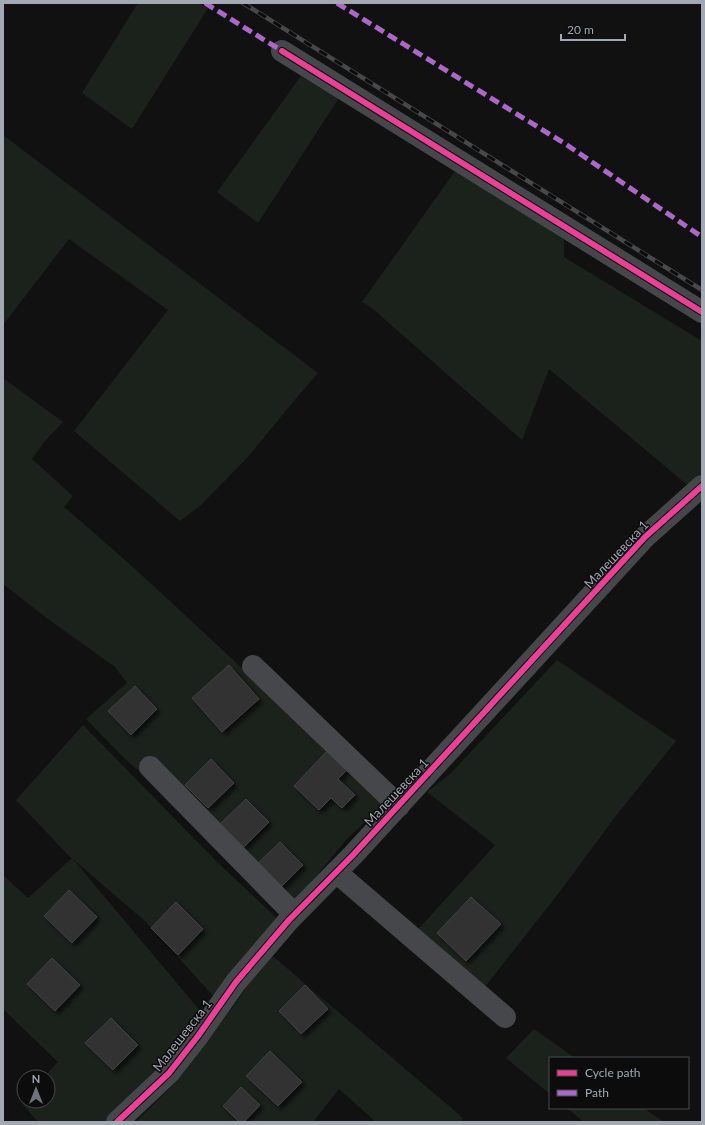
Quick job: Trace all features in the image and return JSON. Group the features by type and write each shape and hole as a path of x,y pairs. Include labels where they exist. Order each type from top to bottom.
{"street":[{"path":"282,50 702,312"},
{"name":"Малешевска 1","path":"117,1122 169,1073 198,1036 236,982 294,914 399,806 645,537 702,486"},
{"path":"253,666 399,806"},
{"path":"150,767 294,914"},
{"path":"336,872 505,1017"}],"shaded area":[{"path":"138,3 198,3 208,8 132,129 82,93"},
{"path":"301,76 339,98 258,223 217,192"},
{"path":"3,135 318,373 247,458 200,506 180,521 74,431 168,310 69,239 3,325"},
{"path":"455,171 564,239 564,257 702,341 702,477 691,488 549,369 522,440 373,309 362,302"},
{"path":"3,378 63,422 45,441 32,459 73,496 64,507 146,579 226,653 384,804 346,840 287,912 166,794 125,759 86,719 127,683 115,667 48,619 3,584"},
{"path":"557,660 676,741 615,817 558,894 484,988 415,931 495,845 427,792 450,774"},
{"path":"83,725 219,864 280,921 217,1000 146,922 67,854 16,800"},
{"path":"72,858 207,1019 108,1122 38,1122 27,1109 56,1109 56,1069 51,1069 58,1062 3,1009 3,875 28,898"},
{"path":"269,953 463,1118 460,1122 376,1122 339,1089 313,1122 136,1122 176,1082 236,1003"},
{"path":"534,1029 574,1057 549,1057 549,1093 506,1058"},
{"path":"568,1109 644,1109 664,1122 584,1122"}],"building":[{"path":"229,665 259,699 222,732 192,698"},
{"path":"135,686 157,709 131,735 108,711"},
{"path":"328,750 348,769 338,779 355,795 342,808 331,798 319,810 294,786"},
{"path":"211,759 234,783 208,808 185,785"},
{"path":"246,799 269,822 243,848 220,824"},
{"path":"280,842 303,865 277,891 254,867"},
{"path":"69,890 97,917 72,943 44,916"},
{"path":"471,897 501,924 466,961 437,933"},
{"path":"176,902 203,929 178,955 151,928"},
{"path":"52,958 80,985 55,1011 27,984"},
{"path":"305,985 328,1009 301,1034 279,1011"},
{"path":"111,1018 138,1045 113,1070 85,1043"},
{"path":"270,1051 302,1082 278,1106 246,1076"},
{"path":"241,1087 260,1105 244,1122 239,1122 223,1106"}],"railway":[{"path":"243,3 702,290"}],"marked path":[{"path":"205,3 282,51"},
{"path":"337,3 567,145 702,237"}],"cycle path":[{"path":"282,51 702,312"},
{"path":"117,1122 169,1073 198,1036 236,982 289,920 353,855 645,537 702,486"}]}
